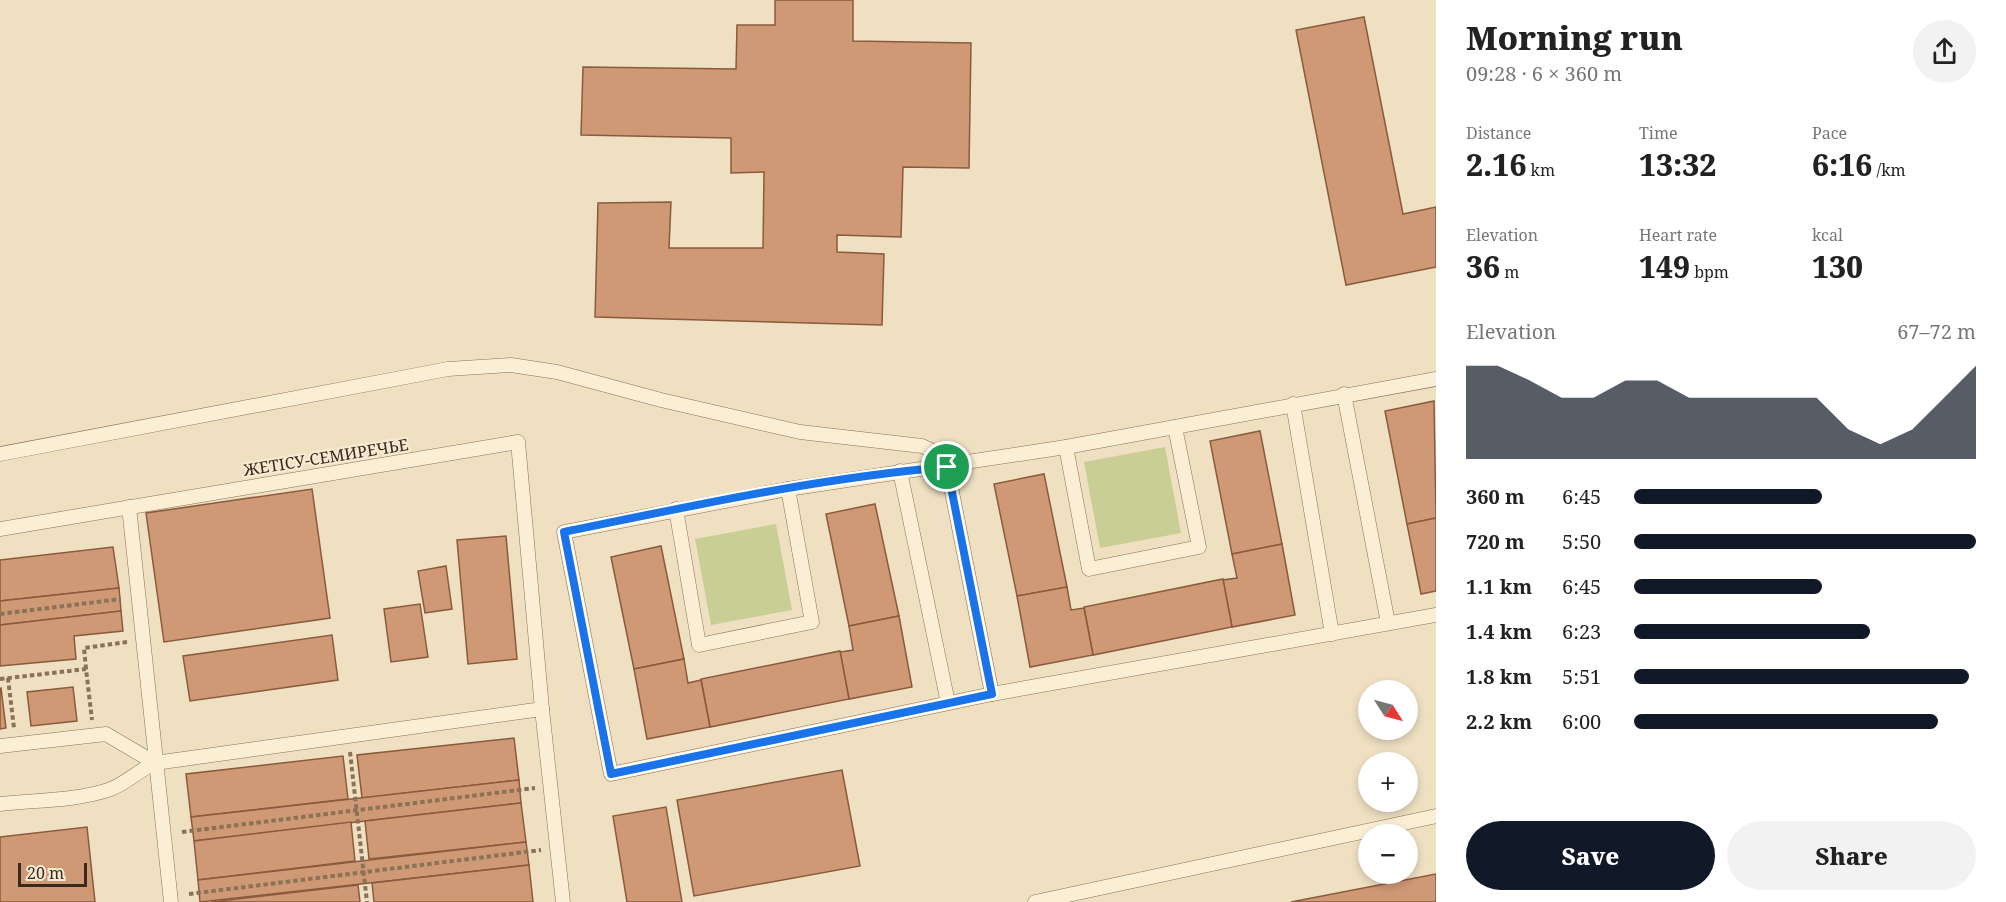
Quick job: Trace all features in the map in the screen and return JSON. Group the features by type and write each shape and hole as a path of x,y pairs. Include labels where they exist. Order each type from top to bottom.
{"lane":[{"path":"0,454 448,369 512,365 557,372 661,400 800,432 922,446 935,452 947,467 992,694"},
{"path":"1436,379 1344,394 1176,428 1066,447 947,467 900,471 788,489 564,532 611,774 992,694 1436,615"},
{"path":"1344,394 1388,623"},
{"path":"1293,404 1332,634"},
{"path":"1066,447 1089,569 1199,547 1176,428"},
{"name":"ЖЕТІСУ-СЕМИРЕЧЬЕ","path":"129,507 518,442 542,709 563,902"},
{"path":"900,471 948,703"},
{"path":"676,509 699,645 812,622 788,489"},
{"path":"0,529 129,507 171,899"},
{"path":"0,804 96,794 124,783 142,769 155,763 542,709"},
{"path":"0,746 106,734 155,763"},
{"path":"1035,902 1436,816"}],"path":[{"path":"0,614 138,597"},
{"path":"93,735 84,648 143,640"},
{"path":"0,679 86,669"},
{"path":"8,678 16,744"},
{"path":"349,736 367,902"},
{"path":"163,835 550,786"},
{"path":"171,899 557,848"}],"green space":[{"path":"1165,447 1181,533 1100,548 1084,462"},
{"path":"776,524 792,610 711,625 695,539"}],"building":[{"path":"775,0 853,0 853,41 971,43 969,168 903,167 901,237 837,235 837,252 884,254 882,325 595,317 598,203 671,202 669,248 763,248 764,172 731,173 731,138 581,135 583,67 736,69 737,25 775,25"},
{"path":"1364,17 1403,214 1436,207 1436,267 1346,285 1296,30"},
{"path":"1434,401 1436,518 1407,524 1385,411"},
{"path":"1260,431 1282,544 1232,554 1210,441"},
{"path":"1044,474 1067,587 1017,596 994,484"},
{"path":"312,489 330,618 164,642 146,513"},
{"path":"875,504 899,616 849,626 826,514"},
{"path":"1436,518 1436,591 1421,594 1407,524"},
{"path":"506,536 517,659 468,664 457,540"},
{"path":"1282,544 1295,615 1232,627 1223,580 1237,578 1232,554"},
{"path":"661,546 684,659 634,669 611,557"},
{"path":"113,547 119,588 0,601 0,560"},
{"path":"446,566 452,609 425,613 418,571"},
{"path":"1223,579 1232,627 1093,655 1084,607"},
{"path":"1067,587 1071,610 1084,608 1093,655 1030,667 1017,596"},
{"path":"119,588 121,611 0,625 0,601"},
{"path":"420,604 428,657 391,662 384,609"},
{"path":"121,611 123,631 74,636 76,659 0,666 0,625"},
{"path":"899,616 912,687 849,699 840,652 853,650 849,626"},
{"path":"332,635 338,680 190,701 183,656"},
{"path":"840,651 849,699 710,727 701,679"},
{"path":"684,659 688,683 701,680 710,727 647,739 634,669"},
{"path":"73,687 77,721 31,726 27,692"},
{"path":"0,689 6,728 0,729"},
{"path":"514,738 519,780 362,798 357,755"},
{"path":"343,756 348,799 191,817 186,774"},
{"path":"842,770 860,866 694,896 677,800"},
{"path":"519,780 521,803 194,841 191,817"},
{"path":"521,803 526,842 369,859 365,821"},
{"path":"666,807 682,902 627,902 613,816"},
{"path":"351,822 355,861 198,880 194,841"},
{"path":"87,827 95,902 0,902 0,837"},
{"path":"526,842 529,865 200,902 198,880"},
{"path":"529,865 533,902 374,902 372,883"},
{"path":"1436,874 1436,902 1291,902 1384,884 1418,884 1418,877"},
{"path":"358,885 360,902 211,902"}],"route":[{"path":"947,467 992,694 611,774 564,532 788,489 900,471 947,467"}]}
